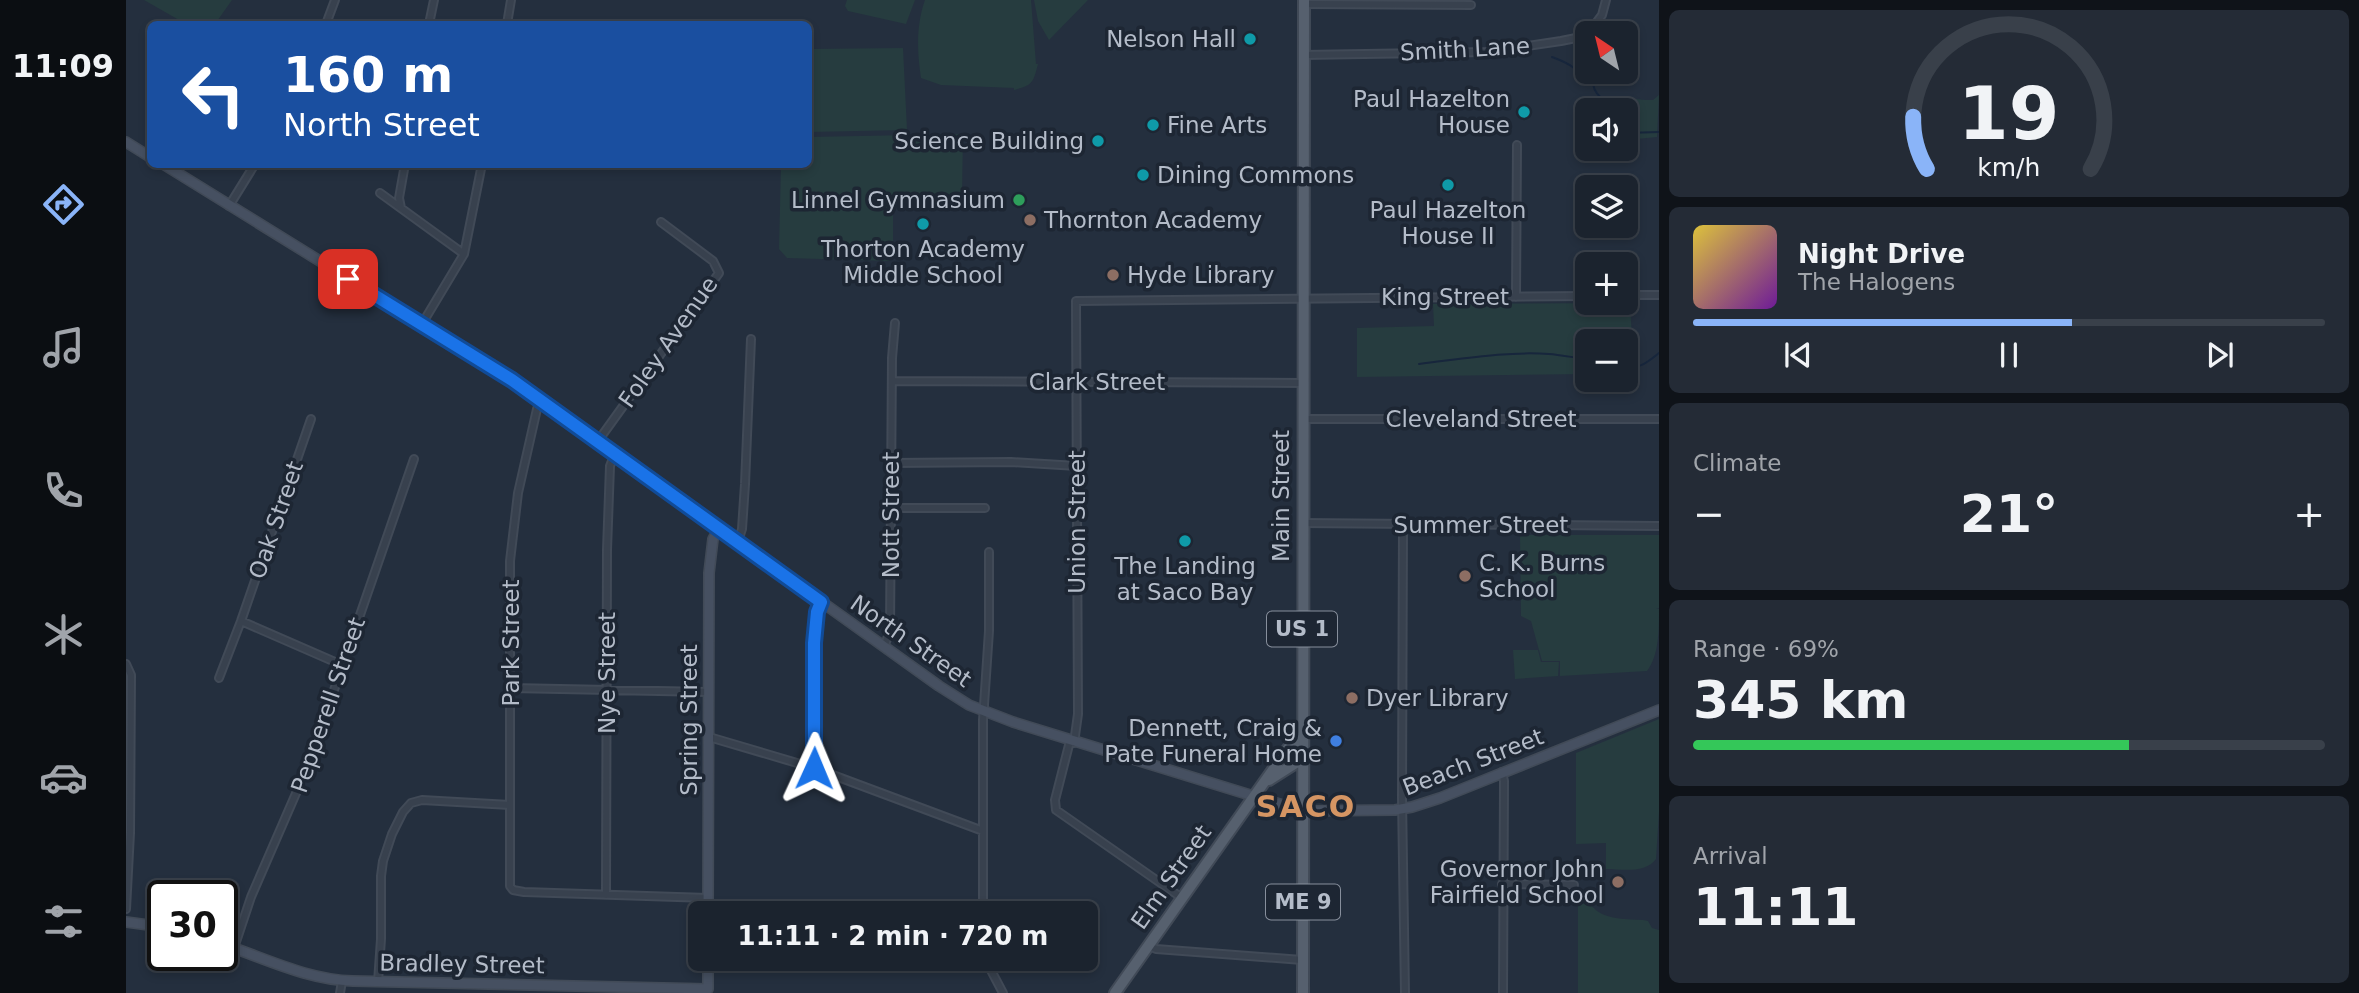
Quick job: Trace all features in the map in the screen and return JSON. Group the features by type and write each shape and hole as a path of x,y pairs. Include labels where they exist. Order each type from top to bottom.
{"main road":[{"name":"Main Street","path":"1303,993 1304,2"},
{"path":"128,147 147,156"},
{"name":"North Street","path":"169,168 501,372 949,693 983,710 1072,742 1254,796"},
{"name":"Spring Street","path":"708,898 710,561 713,539 719,528"},
{"name":"Beach Street","path":"1254,796 1302,811 1404,810 1659,710"},
{"name":"Elm Street","path":"1115,993 1289,747 1302,736"},
{"name":"Elm Street","path":"1261,786 1302,758"},
{"path":"126,922 147,925"},
{"name":"Bradley Street","path":"238,949 309,975 342,981 708,989 708,971"}],"street":[{"path":"327,21 335,0"},
{"path":"430,21 434,0"},
{"path":"508,21 511,0"},
{"name":"Smith Lane","path":"1303,55 1488,52 1561,41 1576,38 1591,29 1602,15 1606,0"},
{"path":"1304,2 1471,5"},
{"path":"1516,297 1517,145"},
{"path":"229,206 253,168"},
{"path":"402,209 399,198 404,168"},
{"path":"422,324 464,254 481,168"},
{"path":"380,193 464,254"},
{"name":"Foley Avenue","path":"598,441 718,275 719,269 713,261 661,222"},
{"path":"1638,295 1659,295"},
{"name":"King Street","path":"1076,301 1575,296"},
{"name":"Union Street","path":"1076,301 1078,714 1055,800 1056,810 1182,898"},
{"name":"Nott Street","path":"884,647 890,631 892,347 895,323"},
{"path":"738,541 745,484 751,339"},
{"name":"Clark Street","path":"892,381 1303,383"},
{"name":"Park Street","path":"541,400 520,484 510,561 509,880 511,888 524,892 606,895"},
{"name":"Oak Street","path":"219,678 311,419"},
{"name":"Cleveland Street","path":"1302,419 1659,419"},
{"name":"Nye Street","path":"606,895 607,550 610,466 615,453"},
{"name":"Pepperell Street","path":"238,936 251,897 307,768 414,459"},
{"path":"891,463 1011,462 1077,466"},
{"path":"891,508 985,508"},
{"name":"Summer Street","path":"1303,523 1659,526"},
{"path":"1403,525 1405,993"},
{"path":"983,901 983,710 989,642 989,552"},
{"path":"814,768 814,643 817,612 821,602"},
{"path":"241,621 342,664"},
{"path":"126,664 131,675 130,833 126,909"},
{"path":"511,688 708,692"},
{"path":"709,737 814,768 984,831"},
{"path":"1502,772 1503,993"},
{"path":"378,982 382,869 392,834 405,809 413,802 422,800 510,805"},
{"path":"1502,884 1574,885"},
{"path":"606,895 708,898"},
{"path":"1149,946 1303,960"},
{"path":"991,971 1003,993"},
{"path":"340,993 342,981"},
{"path":"396,982 396,993"}],"green space":[{"path":"144,0 232,0 217,21 181,21"},
{"path":"847,0 915,0 906,24 848,11 845,6"},
{"path":"925,0 1031,0 1038,64 1031,82 1014,90 941,85 921,78 918,39"},
{"path":"1034,0 1088,0 1049,40 1038,21"},
{"path":"903,48 907,130 812,132 812,49"},
{"path":"1659,95 1657,137 1638,139 1638,99 1653,100"},
{"path":"963,134 962,196 893,196 893,256 889,261 787,258 779,249 781,168 812,168 812,137"},
{"path":"1575,303 1575,315 1631,315 1631,329 1575,329 1575,374 1357,377 1357,328 1434,326 1433,304"},
{"path":"1520,535 1659,535 1659,608 1656,609 1659,609 1658,634 1654,658 1647,671 1560,676 1560,661 1542,661 1531,621 1521,616"},
{"path":"1513,650 1538,650 1541,662 1559,662 1558,676 1515,679"},
{"path":"1659,719 1656,859 1640,869 1606,869 1606,843 1576,844 1576,753"},
{"path":"1578,897 1602,914 1648,921 1652,928 1659,930 1659,993 1578,993"}],"waterway":[{"path":"1552,57 1573,67 1588,85 1593,84 1602,98"},
{"path":"1638,133 1659,132"},
{"path":"1638,366 1659,353"},
{"path":"1419,364 1517,354 1575,357"}],"place":[{"name":"Nelson Hall","path":"1250,39"},
{"name":"Paul Hazelton House","path":"1524,112"},
{"name":"Fine Arts","path":"1153,125"},
{"name":"Science Building","path":"1098,141"},
{"name":"Dining Commons","path":"1143,175"},
{"name":"Paul Hazelton House II","path":"1448,185"},
{"name":"Linnel Gymnasium","path":"1019,200"},
{"name":"Thornton Academy","path":"1030,220"},
{"name":"Thorton Academy Middle School","path":"923,224"},
{"name":"Hyde Library","path":"1113,275"},
{"name":"The Landing at Saco Bay","path":"1185,541"},
{"name":"C. K. Burns School","path":"1465,576"},
{"name":"Dyer Library","path":"1352,698"},
{"name":"Dennett, Craig & Pate Funeral Home","path":"1336,741"},
{"name":"Governor John Fairfield School","path":"1618,882"}],"district":[{"name":"SACO","path":"1306,806"}],"route":[{"path":"348,279 512,380 821,602 814,632 814,768"}]}
